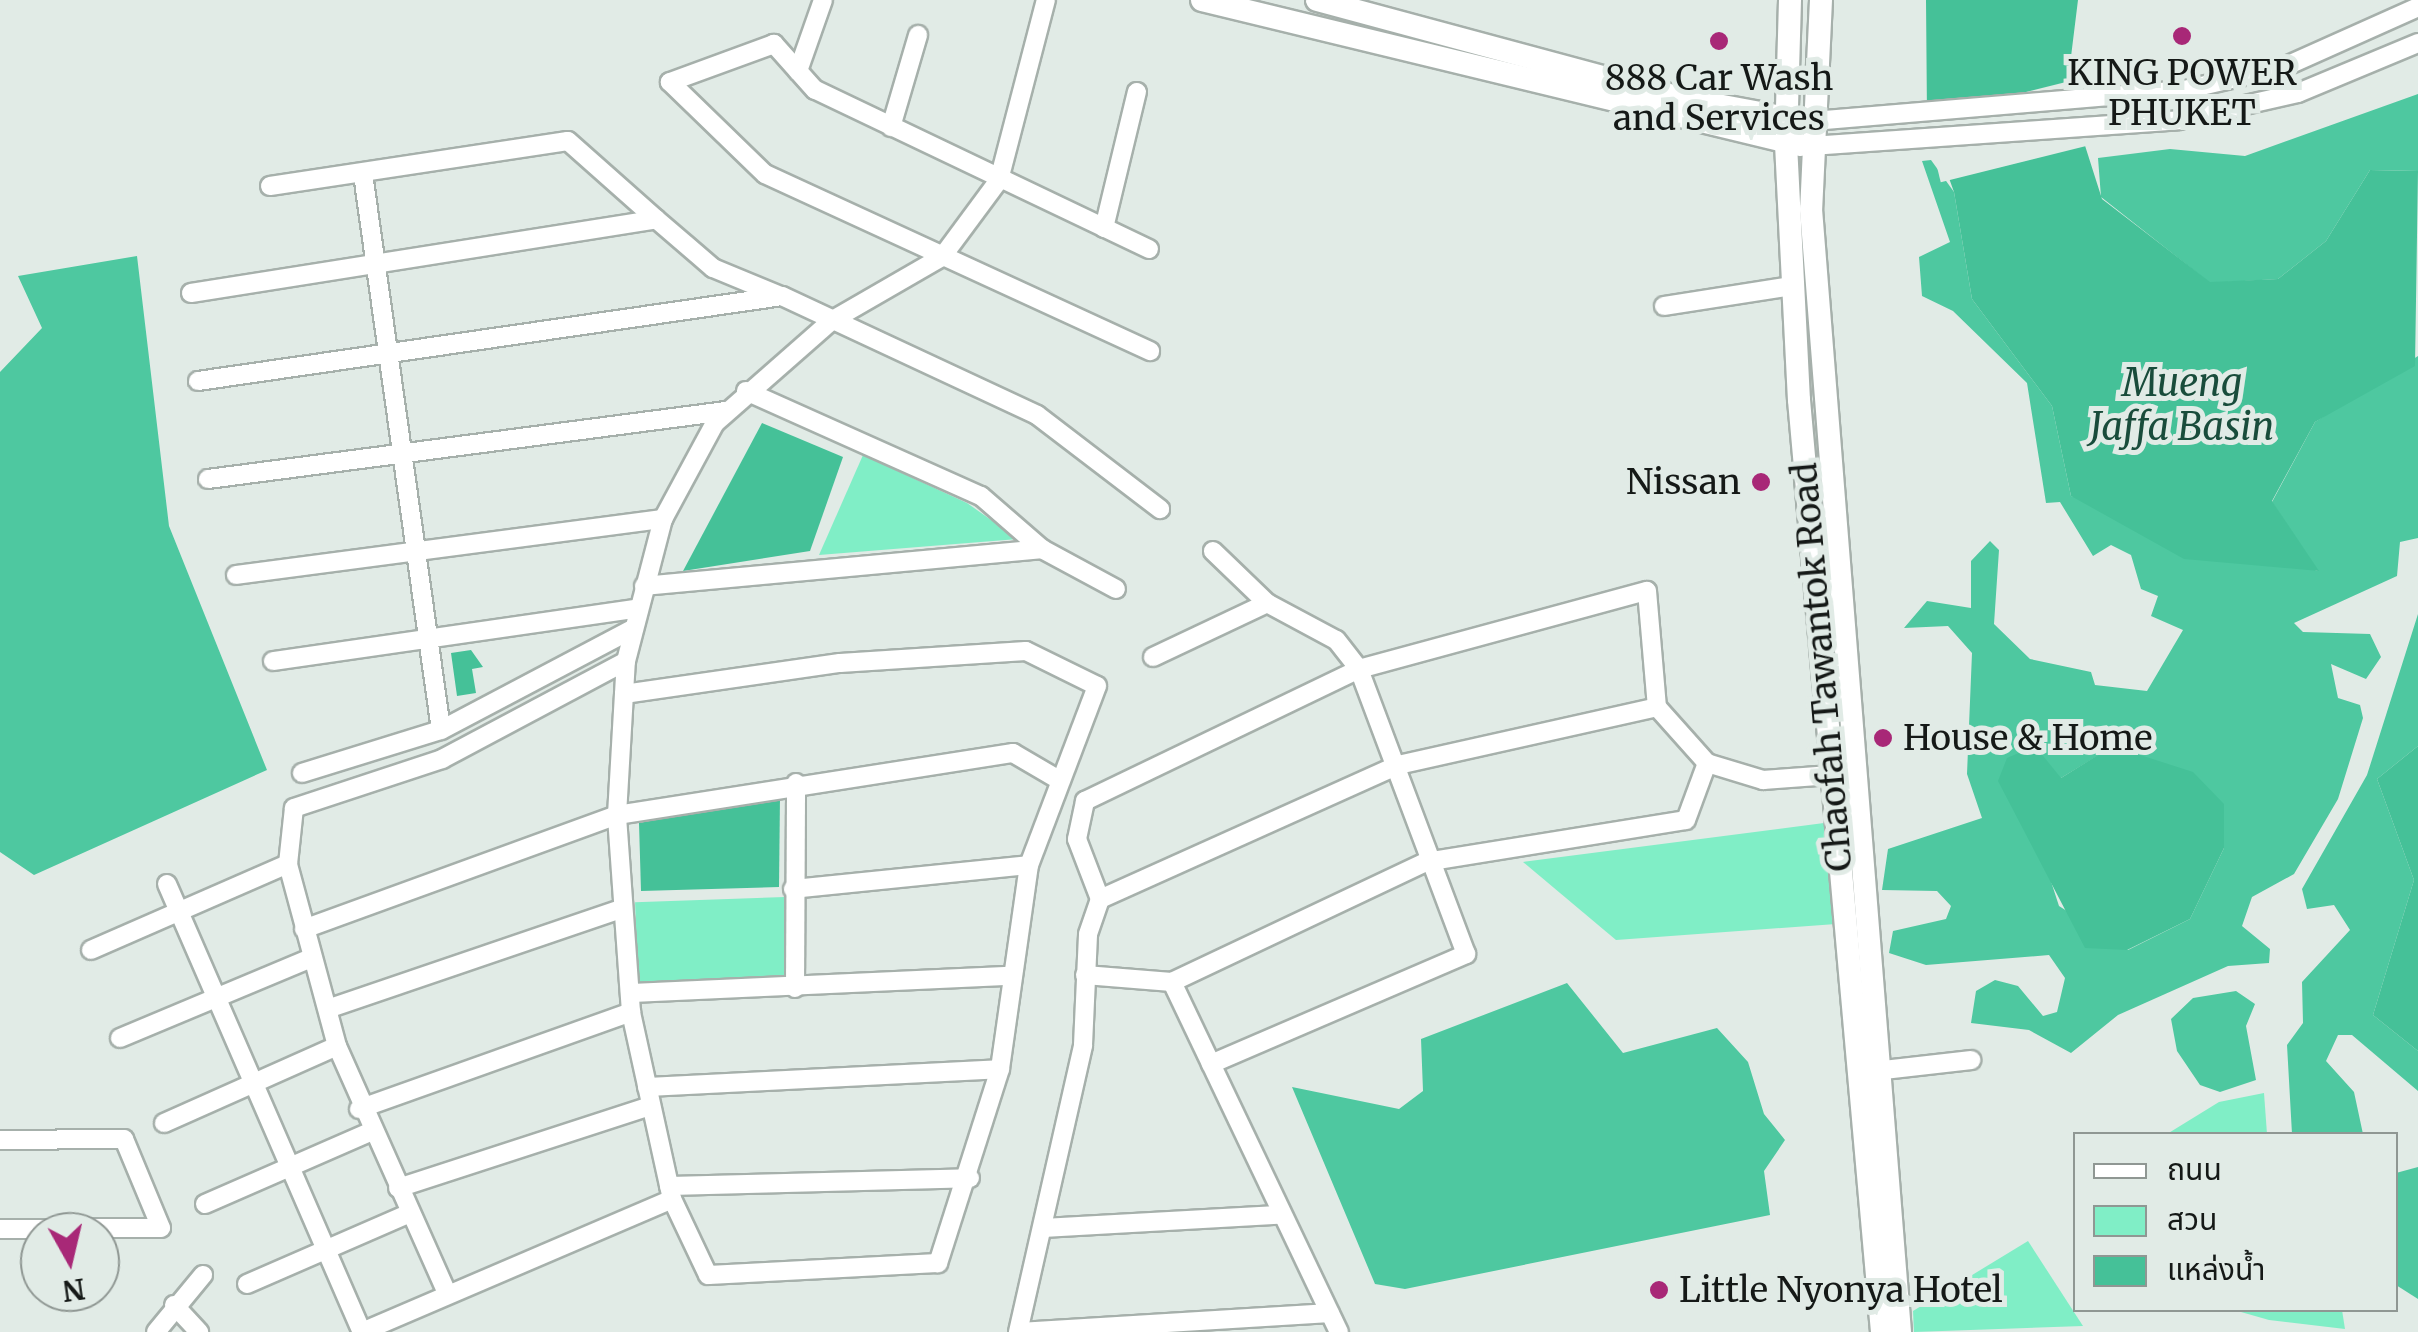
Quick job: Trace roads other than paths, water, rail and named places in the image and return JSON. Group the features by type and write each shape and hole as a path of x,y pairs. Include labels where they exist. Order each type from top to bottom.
{"main road":[{"path":"1202,0 1786,144 1811,146"},
{"path":"1317,0 1787,120 1813,121"},
{"name":"Chaofah Tawantok Road","path":"1790,0 1786,144 1792,286 1831,775 1882,1332"},
{"name":"Chaofah Tawantok Road","path":"1821,0 1811,146 1875,1071 1900,1332"}],"street":[{"path":"798,71 823,0"},
{"path":"624,694 840,663 1026,651 1097,686 1029,865 1007,976 1000,1070 970,1178 938,1262 708,1275 670,1193 631,1002 620,908 617,815 624,694 626,661 636,608 662,519 726,411 831,321 942,256 999,180 1046,0"},
{"path":"1813,121 2115,96 2284,66 2418,7"},
{"path":"891,127 918,35"},
{"path":"1811,146 1901,145 2118,126 2298,93 2418,43"},
{"path":"1149,249 891,127 798,71 774,44 670,82 765,174 1150,351"},
{"path":"1104,228 1138,92"},
{"path":"270,186 568,141 714,268 1037,415 1160,509"},
{"path":"364,174 441,730"},
{"path":"190,293 656,220"},
{"path":"1664,306 1792,286"},
{"path":"198,381 390,357 782,296"},
{"path":"746,391 981,496 1042,549 1116,589"},
{"path":"208,479 405,450 726,411"},
{"path":"236,574 662,519"},
{"path":"644,586 1042,549"},
{"path":"1211,1064 1466,954 1426,862 1398,764 1359,669 1336,640 1267,603 1213,550"},
{"path":"1330,1313 1019,1332 1082,1046 1085,975 1100,899 1077,839 1084,801 1359,669 1648,591 1656,707 1707,763 1763,780 1831,775"},
{"path":"1153,656 1267,603"},
{"path":"273,661 636,608"},
{"path":"302,773 441,730 631,630"},
{"path":"447,1293 359,1108 337,1046 330,1008 310,958 288,864 294,808 442,759 626,661"},
{"path":"1100,899 1398,764 1656,707"},
{"path":"304,929 617,815 796,782 1013,753 1059,780"},
{"path":"1085,975 1172,982 1426,862 1686,820 1707,763"},
{"path":"795,988 796,782"},
{"path":"91,950 288,864"},
{"path":"793,889 1029,865"},
{"path":"167,884 220,996 288,1168 362,1332 670,1193 970,1178"},
{"path":"330,1008 620,908"},
{"path":"120,1038 310,958"},
{"path":"359,1108 631,1002 1007,976"},
{"path":"1172,982 1278,1216 1338,1332"},
{"path":"164,1123 337,1046"},
{"path":"1875,1071 1970,1060"},
{"path":"647,1087 1000,1070"},
{"path":"398,1188 652,1106"},
{"path":"205,1204 370,1132"},
{"path":"0,1140 124,1140 161,1228 0,1230"},
{"path":"247,1284 326,1246 408,1214"},
{"path":"1043,1228 1278,1216"},
{"path":"156,1332 203,1276"},
{"path":"174,1306 199,1332"}],"water":[{"name":"Mueng Jaffa Basin","path":"1926,0 2078,0 2067,89 2102,199 2210,282 2278,279 2326,241 2370,170 2418,171 2415,366 2315,422 2272,501 2319,571 2184,559 2071,496 2052,406 1972,299 1954,192 1927,117"},
{"path":"762,423 843,457 810,551 683,571"},
{"path":"471,650 483,667 472,669 476,693 457,696 451,653"},
{"path":"2035,746 2061,778 2106,750 2137,754 2193,772 2224,804 2224,848 2190,919 2127,950 2085,948 1998,781 2007,758"},
{"path":"2418,746 2418,1051 2373,1015 2414,880 2377,779"},
{"path":"780,795 779,887 641,891 639,823"}],"place":[{"name":"KING POWER PHUKET","path":"2182,36"},
{"name":"888 Car Wash and Services","path":"1719,41"},
{"name":"Nissan","path":"1761,482"},
{"name":"House & Home","path":"1883,738"},
{"name":"Little Nyonya Hotel","path":"1659,1290"}]}
